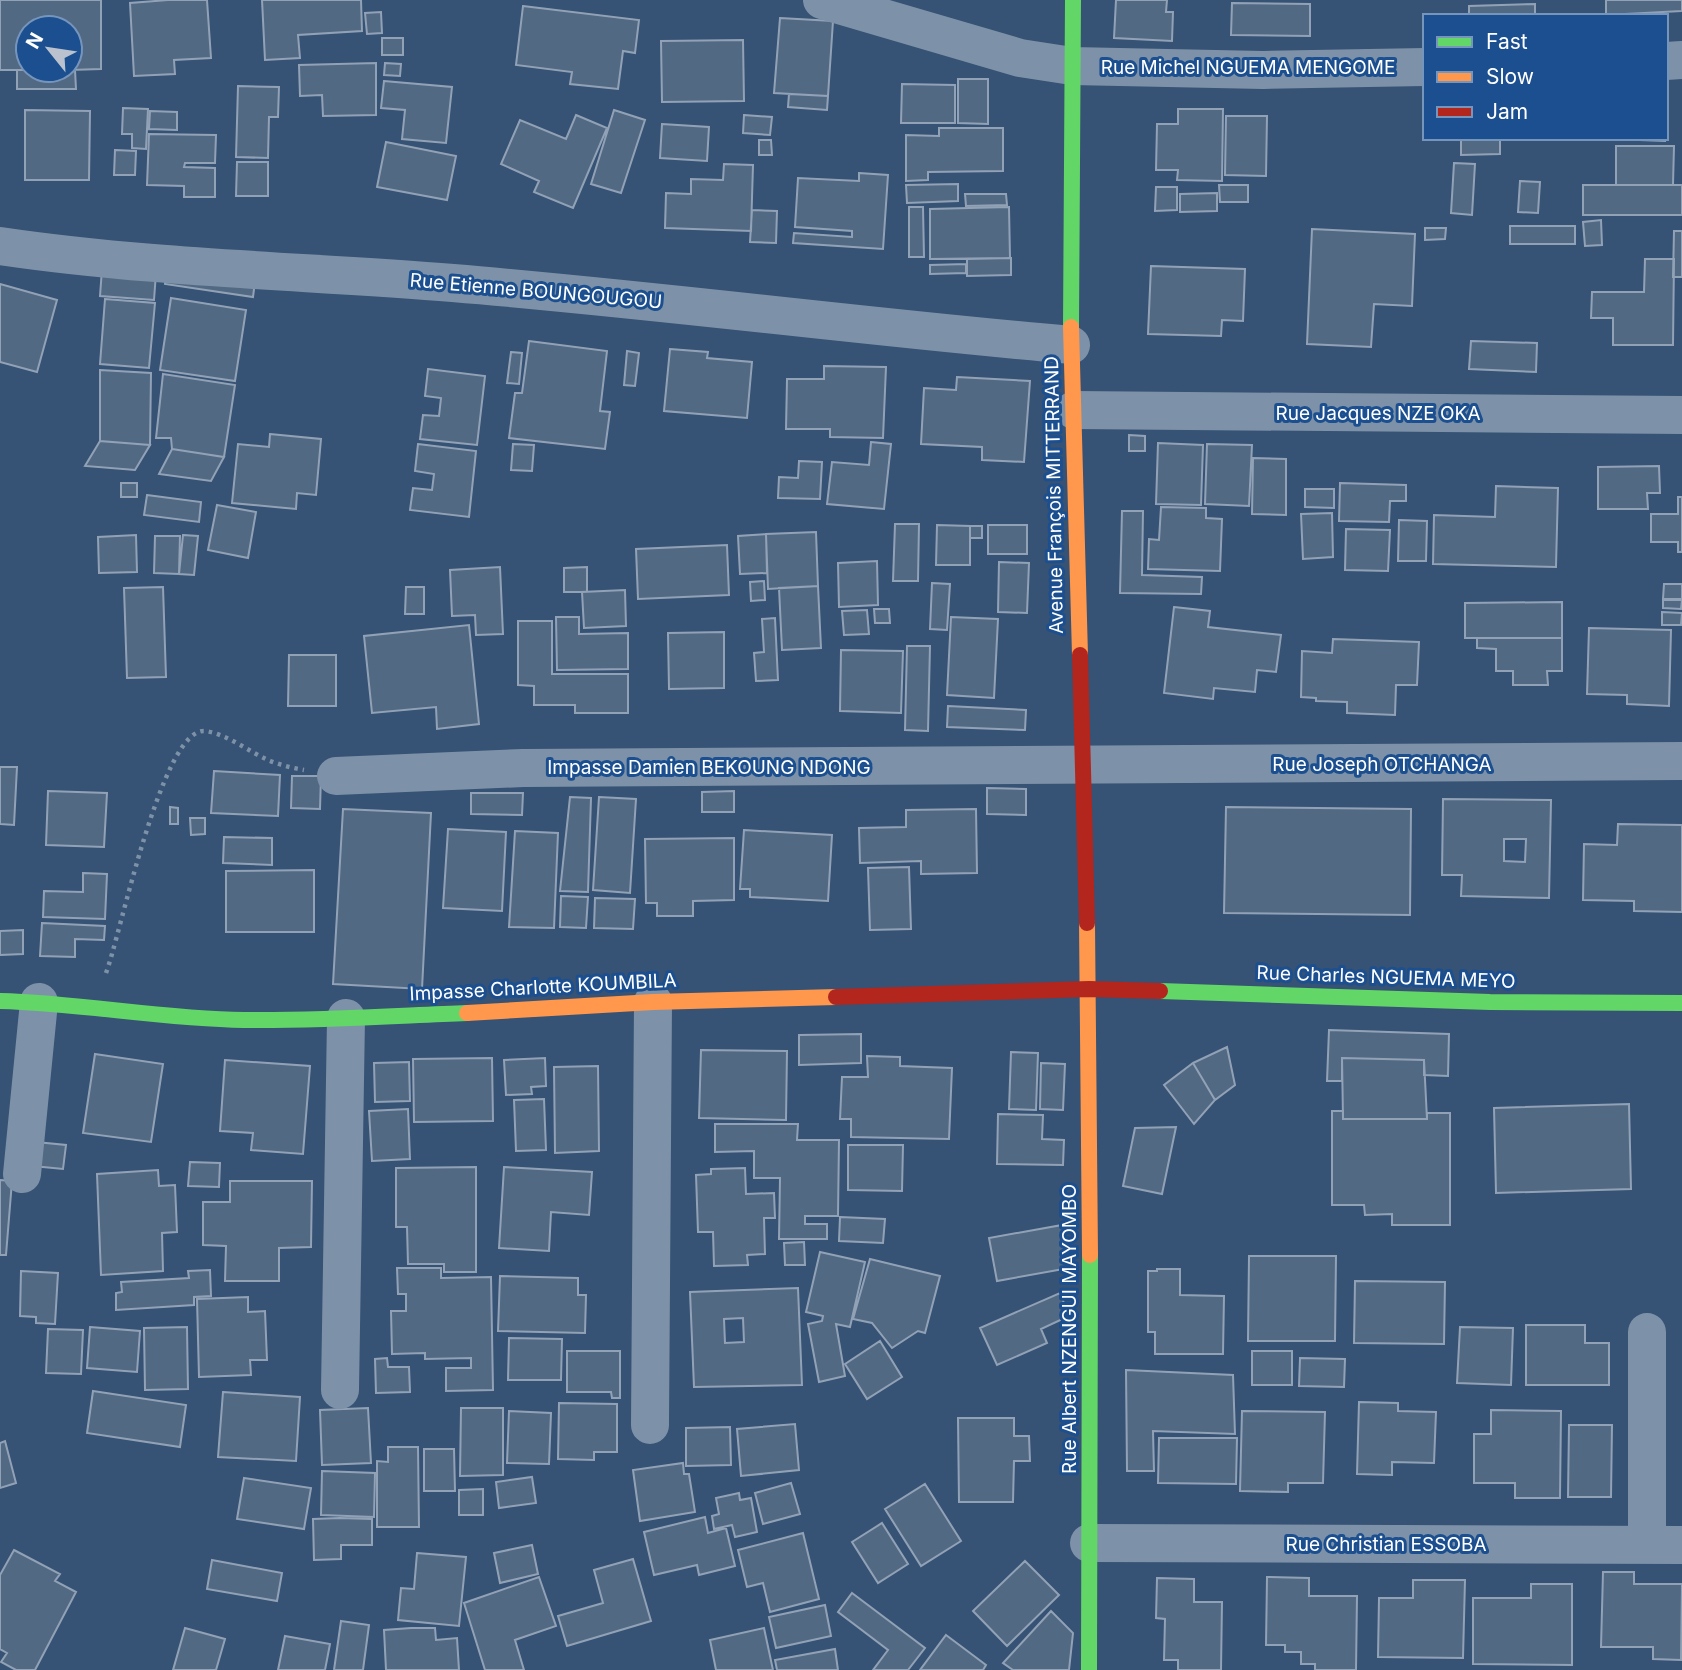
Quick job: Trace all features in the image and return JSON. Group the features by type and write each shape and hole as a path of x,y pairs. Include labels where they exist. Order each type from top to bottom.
{"street":[{"path":"822,0 1020,58 1072,66"},
{"name":"Avenue François MITTERRAND","path":"1073,0 1071,345 1089,989"},
{"name":"Rue Michel NGUEMA MENGOME","path":"1072,66 1263,70 1423,67"},
{"name":"Rue Etienne BOUNGOUGOU","path":"0,246 67,256 482,285 1071,345"},
{"name":"Rue Jacques NZE OKA","path":"1073,410 1682,415"},
{"name":"Rue Joseph OTCHANGA","path":"1081,766 1682,761"},
{"name":"Impasse Damien BEKOUNG NDONG","path":"336,776 523,768 1081,766"},
{"name":"Impasse Charlotte KOUMBILA","path":"0,1001 244,1020 483,1013 653,1002 1089,989"},
{"name":"Rue Charles NGUEMA MEYO","path":"1089,989 1490,1002 1682,1003"},
{"name":"Rue Albert NZENGUI MAYOMBO","path":"1089,989 1089,1670"},
{"path":"22,1174 39,1002"},
{"path":"650,1425 653,1002"},
{"path":"340,1390 346,1018"},
{"path":"1647,1332 1664,1545"},
{"name":"Rue Christian ESSOBA","path":"1089,1542 1664,1545"}],"path":[{"path":"91,1006 107,970 142,845 163,784 172,762 192,735 202,731 283,766 336,776"}],"building":[{"path":"0,0 101,0 101,69 84,70 84,14 14,14 14,70 0,70"},
{"path":"207,0 211,58 174,60 175,74 134,76 130,3"},
{"path":"262,0 361,0 362,31 298,35 300,58 265,60"},
{"path":"1116,0 1167,0 1166,12 1173,12 1172,41 1114,38"},
{"path":"1606,0 1682,0 1682,11 1606,14"},
{"path":"1232,3 1310,4 1310,36 1231,35"},
{"path":"1535,4 1535,14 1469,14 1469,6"},
{"path":"523,6 639,20 635,53 623,51 618,89 570,84 572,72 516,65"},
{"path":"381,12 382,33 367,34 365,13"},
{"path":"780,18 833,21 828,96 774,93"},
{"path":"382,38 403,38 403,55 382,55"},
{"path":"743,40 744,101 662,102 661,41"},
{"path":"376,63 376,115 323,116 322,95 300,96 299,65"},
{"path":"385,63 401,64 400,76 384,75"},
{"path":"958,79 988,79 988,124 958,123"},
{"path":"384,81 452,87 446,143 402,139 405,110 381,108"},
{"path":"17,84 76,84 76,89 17,89"},
{"path":"902,84 955,85 955,123 901,123"},
{"path":"238,86 279,87 278,117 269,117 268,158 236,157"},
{"path":"789,94 828,96 827,110 788,107"},
{"path":"123,108 148,109 146,149 132,148 132,134 122,134"},
{"path":"1178,109 1223,109 1222,181 1177,180 1178,170 1156,170 1157,124 1178,124"},
{"path":"25,110 90,111 89,180 25,180"},
{"path":"614,110 645,120 621,193 591,184"},
{"path":"150,111 177,112 177,130 149,129"},
{"path":"576,115 607,128 573,208 534,192 539,181 501,164 520,120 566,139"},
{"path":"744,115 772,117 770,135 743,133"},
{"path":"1226,116 1267,116 1266,176 1225,175"},
{"path":"662,124 709,127 707,161 660,158"},
{"path":"939,128 1003,128 1003,171 928,172 928,180 906,181 906,135 939,136"},
{"path":"149,134 216,135 215,163 185,163 184,167 215,168 215,197 184,197 184,186 147,185"},
{"path":"759,140 771,140 772,155 759,155"},
{"path":"1461,140 1500,140 1500,154 1461,155"},
{"path":"386,142 456,156 447,200 377,187"},
{"path":"1616,146 1674,146 1673,185 1616,185"},
{"path":"115,150 136,151 135,175 114,175"},
{"path":"237,162 268,162 268,196 236,196"},
{"path":"1454,163 1475,164 1472,215 1451,213"},
{"path":"724,164 753,165 751,231 665,228 666,193 691,194 691,179 723,180"},
{"path":"859,173 888,175 883,249 793,243 794,233 852,237 852,231 795,227 798,178 859,181"},
{"path":"1520,181 1540,182 1538,213 1518,212"},
{"path":"958,184 958,201 907,203 906,185"},
{"path":"1219,185 1248,185 1248,202 1220,202"},
{"path":"1583,185 1682,185 1682,215 1583,215"},
{"path":"1156,187 1177,187 1177,210 1155,211"},
{"path":"1217,193 1217,211 1180,212 1180,194"},
{"path":"965,194 1006,194 1007,205 966,206"},
{"path":"909,207 923,207 924,257 909,257"},
{"path":"1009,207 1010,258 930,259 930,209"},
{"path":"752,210 777,211 776,243 750,242"},
{"path":"1601,220 1602,245 1585,246 1583,222"},
{"path":"1510,226 1575,226 1575,244 1510,244"},
{"path":"1425,228 1446,228 1445,239 1425,240"},
{"path":"1312,229 1415,234 1412,306 1374,304 1371,347 1307,344"},
{"path":"1674,231 1682,231 1682,277 1673,277"},
{"path":"1011,258 1011,275 967,276 967,259"},
{"path":"1645,259 1674,259 1673,345 1613,345 1613,318 1591,318 1592,292 1644,292"},
{"path":"966,264 966,273 930,274 930,265"},
{"path":"167,266 256,274 253,297 165,284"},
{"path":"1151,266 1245,269 1243,321 1222,320 1221,336 1148,334"},
{"path":"102,269 156,273 154,300 100,296"},
{"path":"0,284 57,300 37,372 0,362"},
{"path":"171,298 246,310 235,381 160,370"},
{"path":"105,299 155,303 149,368 100,364"},
{"path":"529,341 607,351 600,411 610,412 605,449 509,438 515,393 522,393"},
{"path":"1471,341 1537,343 1536,372 1469,369"},
{"path":"670,349 708,352 707,358 752,362 747,418 664,411"},
{"path":"627,351 639,353 635,386 624,385"},
{"path":"511,352 522,353 519,384 507,383"},
{"path":"824,366 886,367 883,438 830,437 830,429 786,429 787,379 824,379"},
{"path":"428,369 485,376 477,445 420,439 423,415 439,416 441,398 425,396"},
{"path":"100,370 151,373 150,445 100,441"},
{"path":"163,374 235,385 224,457 172,449 171,438 156,438"},
{"path":"957,377 1030,381 1024,462 982,460 982,447 921,444 924,388 956,390"},
{"path":"270,434 321,439 316,495 297,493 296,509 232,503 238,444 269,447"},
{"path":"1129,435 1145,436 1145,451 1129,451"},
{"path":"100,441 150,445 135,470 85,466"},
{"path":"871,442 891,444 884,509 827,504 832,462 869,465"},
{"path":"1158,443 1203,445 1201,505 1156,504"},
{"path":"418,444 476,451 469,517 410,510 413,488 432,490 434,474 415,471"},
{"path":"513,444 534,445 532,471 511,470"},
{"path":"1207,444 1252,445 1249,506 1205,504"},
{"path":"172,449 224,457 211,481 159,474"},
{"path":"1253,458 1286,459 1286,515 1252,514"},
{"path":"799,461 822,462 820,499 778,498 779,477 798,478"},
{"path":"1659,466 1660,493 1647,493 1648,509 1598,509 1598,467"},
{"path":"121,483 137,483 137,497 121,497"},
{"path":"1340,483 1406,485 1406,501 1390,501 1389,522 1339,521"},
{"path":"1496,486 1558,488 1556,567 1433,564 1434,515 1495,517"},
{"path":"1305,489 1334,489 1334,508 1305,507"},
{"path":"147,495 201,502 199,522 144,515"},
{"path":"1678,497 1682,497 1682,552 1678,552 1678,542 1651,542 1651,514 1678,514"},
{"path":"217,505 256,512 248,558 208,550"},
{"path":"1161,507 1206,508 1206,518 1222,519 1220,571 1148,569 1149,539 1159,540"},
{"path":"1122,511 1143,511 1142,575 1202,577 1201,594 1120,593"},
{"path":"1332,513 1333,557 1303,559 1301,514"},
{"path":"1399,520 1427,521 1426,561 1398,561"},
{"path":"895,524 919,524 918,581 893,581"},
{"path":"937,525 970,526 970,565 936,565"},
{"path":"988,525 1027,525 1027,554 988,554"},
{"path":"970,526 982,526 982,538 970,538"},
{"path":"1346,529 1390,530 1388,571 1345,570"},
{"path":"816,532 818,586 768,589 766,534"},
{"path":"766,534 767,573 740,574 738,536"},
{"path":"136,535 137,572 99,573 98,537"},
{"path":"183,535 198,536 194,575 179,574"},
{"path":"155,536 180,536 179,574 154,573"},
{"path":"727,545 729,595 638,599 636,549"},
{"path":"877,561 878,605 839,607 838,563"},
{"path":"999,562 1029,563 1027,613 998,612"},
{"path":"500,567 503,634 476,635 475,615 452,616 450,570"},
{"path":"587,567 587,592 564,592 564,568"},
{"path":"764,581 765,600 751,601 750,582"},
{"path":"932,583 950,584 947,630 930,629"},
{"path":"1664,584 1682,584 1682,599 1663,599"},
{"path":"818,586 821,648 782,650 779,588"},
{"path":"163,587 166,677 127,678 124,588"},
{"path":"406,587 424,587 424,614 405,614"},
{"path":"625,590 626,626 584,628 582,592"},
{"path":"1663,600 1682,600 1681,609 1663,608"},
{"path":"1562,602 1562,638 1465,638 1465,603"},
{"path":"1174,607 1210,611 1208,627 1281,635 1276,672 1257,670 1255,692 1214,688 1213,699 1164,693"},
{"path":"874,609 889,609 890,623 875,623"},
{"path":"867,610 869,634 844,635 842,611"},
{"path":"1662,612 1682,613 1681,625 1662,625"},
{"path":"556,617 579,617 579,634 628,633 628,669 557,670"},
{"path":"951,617 998,619 994,698 947,695"},
{"path":"775,618 778,680 756,681 754,653 764,652 762,619"},
{"path":"518,621 552,621 552,674 628,674 628,713 575,713 575,705 534,705 534,686 518,685"},
{"path":"469,625 479,724 437,729 436,707 372,713 364,636"},
{"path":"1589,628 1671,630 1669,706 1627,704 1627,695 1587,694"},
{"path":"724,632 724,688 669,689 668,633"},
{"path":"1477,638 1562,638 1562,671 1547,671 1548,685 1513,685 1513,671 1496,671 1496,649 1477,648"},
{"path":"1333,639 1419,642 1417,685 1396,685 1395,715 1347,713 1347,702 1316,701 1316,698 1301,697 1302,651 1332,653"},
{"path":"907,646 930,646 928,731 905,730"},
{"path":"841,650 903,651 901,713 840,711"},
{"path":"289,655 336,655 336,706 288,706"},
{"path":"948,706 1026,710 1025,730 947,727"},
{"path":"0,767 17,767 14,825 0,824"},
{"path":"214,771 280,775 278,816 211,813"},
{"path":"292,776 321,776 320,809 291,808"},
{"path":"987,788 1026,789 1026,815 987,814"},
{"path":"48,791 107,793 104,847 46,845"},
{"path":"734,791 734,812 702,812 702,792"},
{"path":"471,793 523,793 522,815 471,814"},
{"path":"570,797 591,798 588,892 560,891"},
{"path":"599,797 636,799 630,893 593,890"},
{"path":"1443,799 1551,800 1549,898 1461,896 1462,875 1442,875","holes":["1504,839 1526,839 1525,862 1504,861"]},
{"path":"170,807 178,808 178,824 170,824"},
{"path":"1226,807 1411,809 1410,915 1224,913"},
{"path":"343,809 431,813 422,989 333,984"},
{"path":"976,809 977,873 921,874 921,861 860,863 859,828 906,827 906,810"},
{"path":"190,818 205,818 205,834 191,835"},
{"path":"1618,824 1682,825 1682,912 1634,911 1634,901 1583,900 1584,844 1617,845"},
{"path":"448,829 506,832 502,911 443,908"},
{"path":"744,830 832,835 828,901 750,897 750,889 740,889"},
{"path":"515,831 558,833 554,928 509,927"},
{"path":"224,837 272,838 272,865 223,863"},
{"path":"734,838 734,900 693,901 693,916 657,916 657,903 646,903 645,839"},
{"path":"909,867 911,929 870,930 868,868"},
{"path":"314,870 314,932 226,932 226,871"},
{"path":"83,873 107,874 105,919 43,917 44,891 83,892"},
{"path":"561,896 588,897 586,928 560,927"},
{"path":"595,898 635,899 633,929 594,928"},
{"path":"42,923 105,926 104,940 75,939 75,957 40,956"},
{"path":"23,930 23,954 0,955 0,931"},
{"path":"1329,1030 1449,1034 1448,1076 1424,1075 1424,1060 1342,1058 1342,1081 1327,1081"},
{"path":"861,1034 861,1063 799,1065 799,1035"},
{"path":"1227,1047 1235,1085 1215,1100 1193,1063"},
{"path":"701,1050 787,1051 786,1120 699,1118"},
{"path":"1011,1052 1038,1053 1036,1110 1009,1109"},
{"path":"95,1054 163,1064 151,1142 83,1133"},
{"path":"867,1056 900,1057 900,1066 952,1068 949,1139 851,1137 851,1119 840,1119 842,1077 868,1077"},
{"path":"492,1058 493,1121 414,1122 413,1059"},
{"path":"545,1058 546,1086 531,1087 532,1094 506,1095 504,1060"},
{"path":"1342,1058 1424,1060 1427,1119 1343,1119"},
{"path":"225,1060 310,1066 303,1154 251,1150 253,1133 220,1131"},
{"path":"409,1062 410,1101 375,1102 374,1063"},
{"path":"1041,1063 1065,1064 1063,1110 1040,1109"},
{"path":"1193,1063 1215,1100 1194,1124 1164,1085"},
{"path":"598,1066 599,1151 555,1153 554,1067"},
{"path":"544,1099 546,1150 516,1151 514,1100"},
{"path":"1629,1104 1631,1189 1496,1193 1494,1108"},
{"path":"408,1109 410,1159 372,1161 369,1111"},
{"path":"1332,1111 1343,1111 1343,1119 1427,1119 1427,1113 1450,1113 1450,1225 1392,1225 1392,1214 1365,1215 1364,1205 1332,1205"},
{"path":"998,1114 1043,1115 1042,1139 1064,1140 1063,1165 997,1164"},
{"path":"715,1124 798,1124 797,1140 839,1140 838,1216 805,1216 805,1224 827,1224 827,1239 779,1239 780,1178 754,1178 754,1151 715,1152"},
{"path":"1176,1127 1162,1194 1123,1186 1135,1128"},
{"path":"36,1142 66,1145 63,1169 33,1166"},
{"path":"848,1145 903,1145 902,1191 848,1190"},
{"path":"190,1162 220,1163 219,1187 188,1186"},
{"path":"476,1167 476,1272 444,1272 444,1264 408,1264 407,1227 396,1227 396,1168"},
{"path":"504,1167 592,1172 589,1215 551,1212 549,1251 499,1248"},
{"path":"745,1168 746,1194 774,1193 775,1218 764,1218 765,1254 747,1255 748,1265 714,1266 713,1232 698,1232 696,1175 711,1174 711,1169"},
{"path":"158,1170 159,1186 175,1185 177,1232 162,1233 163,1271 101,1275 97,1174"},
{"path":"0,1180 12,1181 6,1255 0,1255"},
{"path":"230,1181 312,1181 311,1247 279,1248 279,1281 225,1281 226,1246 203,1245 203,1202 230,1202"},
{"path":"840,1217 885,1219 883,1243 839,1241"},
{"path":"1062,1225 1069,1268 997,1281 989,1238"},
{"path":"804,1242 805,1265 785,1265 784,1243"},
{"path":"820,1252 865,1262 850,1327 836,1324 845,1376 819,1382 808,1324 822,1321 823,1316 806,1312"},
{"path":"1249,1256 1336,1256 1335,1341 1248,1341"},
{"path":"870,1259 940,1276 925,1333 918,1331 892,1348 872,1323 853,1319"},
{"path":"397,1268 441,1268 441,1278 491,1277 493,1390 446,1391 446,1368 471,1368 471,1358 425,1359 425,1353 392,1354 391,1311 406,1311 406,1294 398,1294"},
{"path":"1180,1269 1180,1295 1224,1296 1223,1354 1155,1354 1155,1332 1148,1332 1148,1271"},
{"path":"210,1270 211,1296 194,1297 194,1305 116,1310 116,1293 122,1292 121,1282 189,1278 188,1271"},
{"path":"21,1271 58,1273 55,1324 36,1323 36,1317 20,1316"},
{"path":"500,1276 578,1278 578,1295 586,1295 585,1333 498,1331"},
{"path":"1355,1281 1445,1282 1444,1344 1354,1343"},
{"path":"798,1288 802,1385 694,1387 690,1292","holes":["743,1318 744,1342 725,1343 724,1319"]},
{"path":"1060,1293 1069,1316 1041,1329 1047,1343 997,1365 980,1328"},
{"path":"248,1297 248,1312 265,1311 267,1360 250,1360 251,1375 199,1377 197,1299"},
{"path":"1526,1325 1585,1325 1585,1343 1609,1343 1609,1385 1526,1385"},
{"path":"90,1327 140,1331 137,1372 87,1368"},
{"path":"187,1327 188,1389 145,1390 144,1328"},
{"path":"1460,1327 1513,1328 1511,1385 1457,1383"},
{"path":"48,1329 83,1330 81,1374 46,1373"},
{"path":"509,1338 562,1339 561,1380 508,1380"},
{"path":"880,1341 902,1377 867,1399 845,1364"},
{"path":"567,1351 620,1351 620,1398 612,1398 611,1392 567,1392"},
{"path":"1252,1351 1292,1351 1292,1385 1252,1385"},
{"path":"387,1358 388,1367 409,1367 410,1392 376,1393 375,1359"},
{"path":"1300,1358 1345,1359 1344,1387 1299,1386"},
{"path":"1126,1370 1233,1375 1235,1434 1153,1431 1154,1471 1127,1471"},
{"path":"93,1391 186,1405 180,1447 87,1433"},
{"path":"223,1392 300,1397 296,1461 218,1457"},
{"path":"1359,1402 1398,1403 1398,1411 1436,1412 1434,1463 1392,1462 1392,1475 1357,1474"},
{"path":"559,1403 617,1404 617,1452 594,1452 594,1460 558,1459"},
{"path":"368,1408 371,1463 322,1465 320,1410"},
{"path":"461,1408 503,1408 503,1475 460,1476"},
{"path":"1491,1410 1561,1411 1560,1498 1515,1498 1515,1483 1474,1483 1474,1434 1491,1434"},
{"path":"509,1411 551,1413 549,1464 507,1463"},
{"path":"1242,1411 1325,1412 1323,1483 1288,1483 1288,1492 1240,1491"},
{"path":"958,1418 1014,1418 1014,1436 1029,1436 1030,1461 1014,1461 1013,1502 959,1502"},
{"path":"795,1424 799,1470 741,1476 737,1429"},
{"path":"1569,1425 1612,1425 1611,1497 1568,1497"},
{"path":"730,1427 731,1465 686,1466 686,1428"},
{"path":"1159,1438 1237,1438 1236,1484 1158,1483"},
{"path":"5,1441 16,1483 0,1488 0,1443"},
{"path":"388,1447 418,1447 419,1527 377,1527 377,1461 388,1462"},
{"path":"424,1449 454,1449 455,1491 424,1491"},
{"path":"683,1463 684,1474 689,1474 695,1512 640,1521 633,1470"},
{"path":"322,1471 375,1473 374,1517 321,1515"},
{"path":"532,1477 536,1503 499,1508 496,1482"},
{"path":"244,1478 311,1488 304,1529 237,1519"},
{"path":"791,1483 800,1514 763,1524 755,1493"},
{"path":"925,1484 961,1541 921,1566 885,1509"},
{"path":"483,1489 483,1515 459,1515 459,1490"},
{"path":"739,1493 740,1500 751,1498 757,1532 735,1537 732,1525 714,1529 712,1516 719,1514 716,1498"},
{"path":"705,1517 708,1533 726,1528 735,1566 699,1575 697,1565 654,1575 644,1532"},
{"path":"313,1519 372,1519 372,1545 341,1545 341,1559 314,1560"},
{"path":"882,1523 908,1564 878,1583 852,1542"},
{"path":"803,1533 819,1599 770,1612 763,1583 747,1587 738,1550"},
{"path":"532,1545 538,1574 500,1583 494,1553"},
{"path":"14,1550 60,1574 55,1581 76,1592 35,1670 16,1670 1,1662 7,1653 0,1649 0,1575"},
{"path":"417,1553 466,1557 459,1626 398,1620 401,1588 414,1589"},
{"path":"633,1559 651,1621 567,1646 558,1616 603,1603 594,1570"},
{"path":"212,1560 282,1573 277,1601 207,1589"},
{"path":"1025,1561 1059,1595 1007,1646 973,1611"},
{"path":"1603,1572 1634,1572 1634,1584 1682,1584 1681,1660 1653,1659 1653,1647 1601,1647"},
{"path":"539,1577 556,1626 515,1640 524,1670 485,1670 464,1603"},
{"path":"1267,1577 1309,1578 1309,1596 1357,1596 1356,1670 1315,1670 1315,1664 1301,1664 1301,1652 1285,1652 1285,1645 1266,1645"},
{"path":"1157,1578 1194,1579 1194,1602 1222,1602 1221,1670 1178,1670 1178,1660 1164,1660 1165,1619 1156,1618"},
{"path":"1413,1580 1465,1580 1463,1658 1378,1657 1379,1598 1413,1598"},
{"path":"1531,1584 1572,1584 1572,1665 1473,1664 1473,1598 1531,1598"},
{"path":"852,1593 925,1648 908,1670 873,1670 888,1650 838,1612"},
{"path":"825,1605 831,1636 776,1648 769,1617"},
{"path":"1051,1611 1073,1633 1069,1670 1013,1670 1003,1663"},
{"path":"341,1621 369,1625 363,1670 334,1670"},
{"path":"185,1628 225,1639 216,1670 173,1670"},
{"path":"435,1628 436,1640 457,1638 459,1670 386,1670 384,1630"},
{"path":"764,1628 773,1670 716,1670 710,1640"},
{"path":"946,1635 986,1665 983,1670 920,1670"},
{"path":"285,1636 330,1644 325,1670 278,1670"},
{"path":"835,1649 838,1670 777,1670 775,1660"}],"traffic: fast":[{"path":"1071,327 1073,0"},
{"path":"1160,991 1490,1002 1682,1003"},
{"path":"0,1001 244,1020 467,1013"},
{"path":"1089,1670 1090,1255"}],"traffic: slow":[{"path":"1071,327 1080,655"},
{"path":"1087,923 1090,1255"},
{"path":"467,1013 653,1002 836,997"}],"traffic: jam":[{"path":"1080,655 1087,923"},
{"path":"836,997 1089,989 1160,991"}]}
